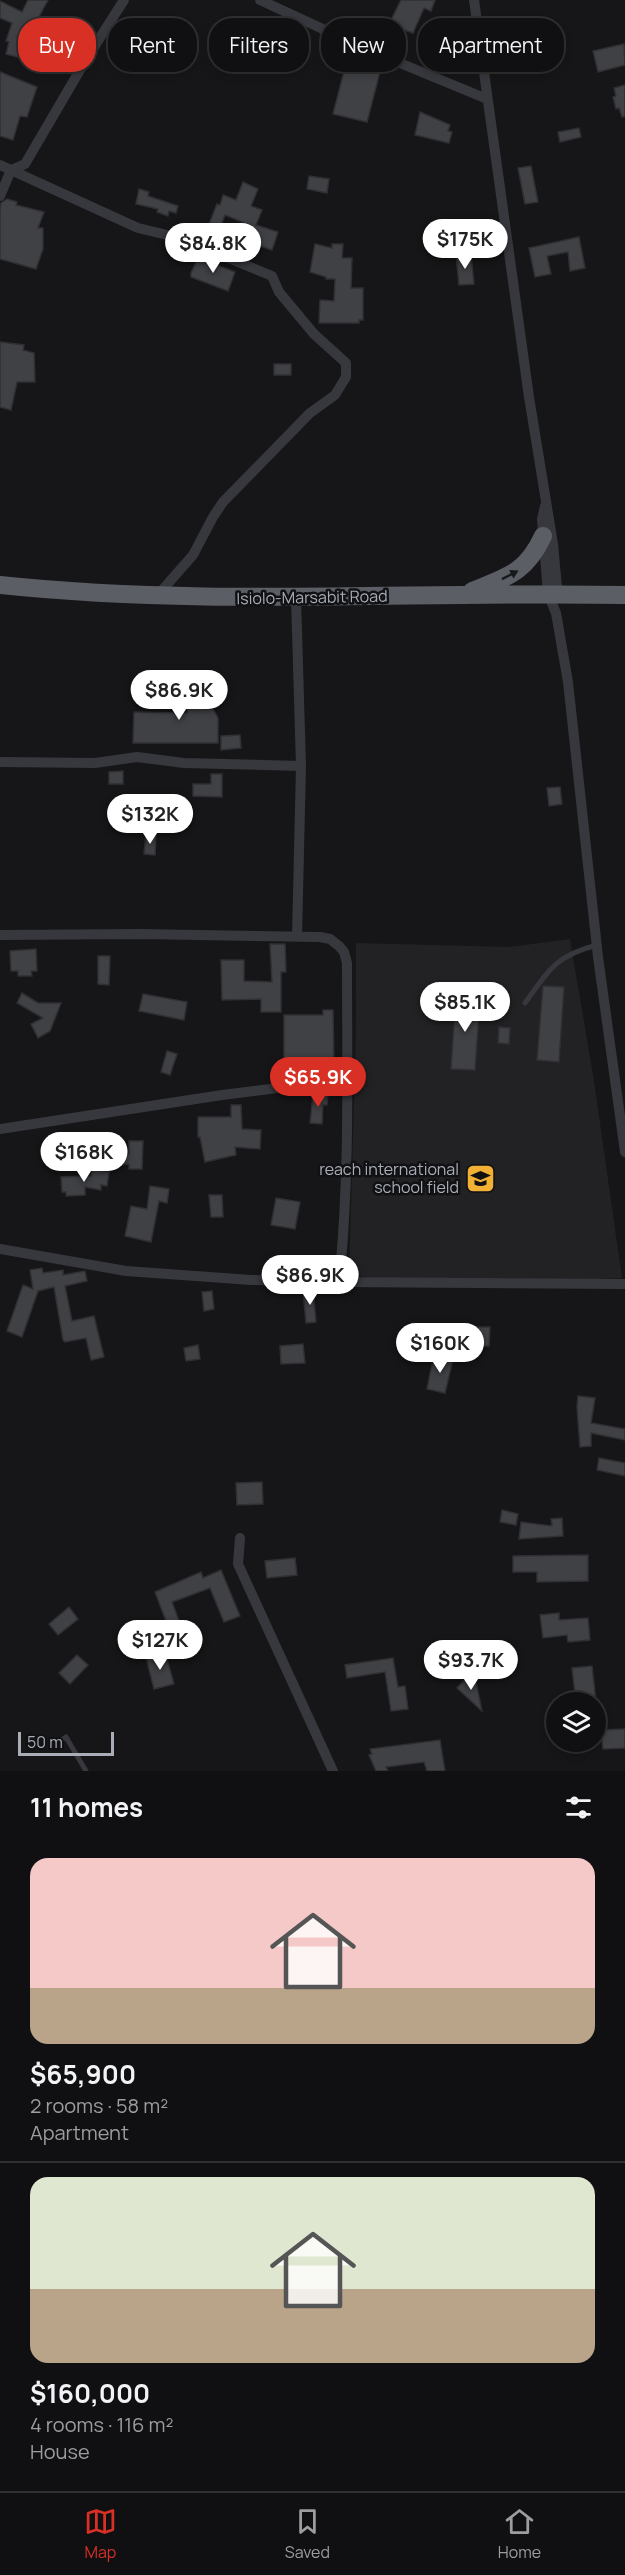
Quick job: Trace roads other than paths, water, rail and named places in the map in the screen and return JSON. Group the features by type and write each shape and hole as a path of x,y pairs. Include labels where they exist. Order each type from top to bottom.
{"highway":[{"path":"462,595 510,576 523,568 534,556 543,537"},
{"name":"Isiolo-Marsabit Road","path":"0,585 81,593 157,596 625,595"}],"street":[{"path":"0,196 11,170 25,164 124,0"},
{"path":"260,0 487,99"},
{"path":"474,0 545,506 551,527 553,594"},
{"path":"0,165 138,228 180,238 272,276 279,292 314,334 346,363 346,377 341,389 310,413 223,502 193,555 157,596"},
{"path":"545,506 542,519 543,537 568,682 597,945 625,1152"},
{"path":"296,597 301,766 297,936"},
{"path":"0,762 95,763 137,757 184,763 301,766"},
{"path":"0,935 297,936 330,939 344,952 347,963 348,1088 339,1282"},
{"path":"0,1129 303,1085 348,1088"},
{"path":"0,1250 126,1271 251,1280 625,1284"},
{"path":"240,1538 238,1564 333,1771"}],"lane":[{"path":"525,1003 551,968 572,951 597,945"},
{"path":"57,1743 66,1737 86,1771"}],"place":[{"name":"reach international school field","path":"480,1178"}]}
